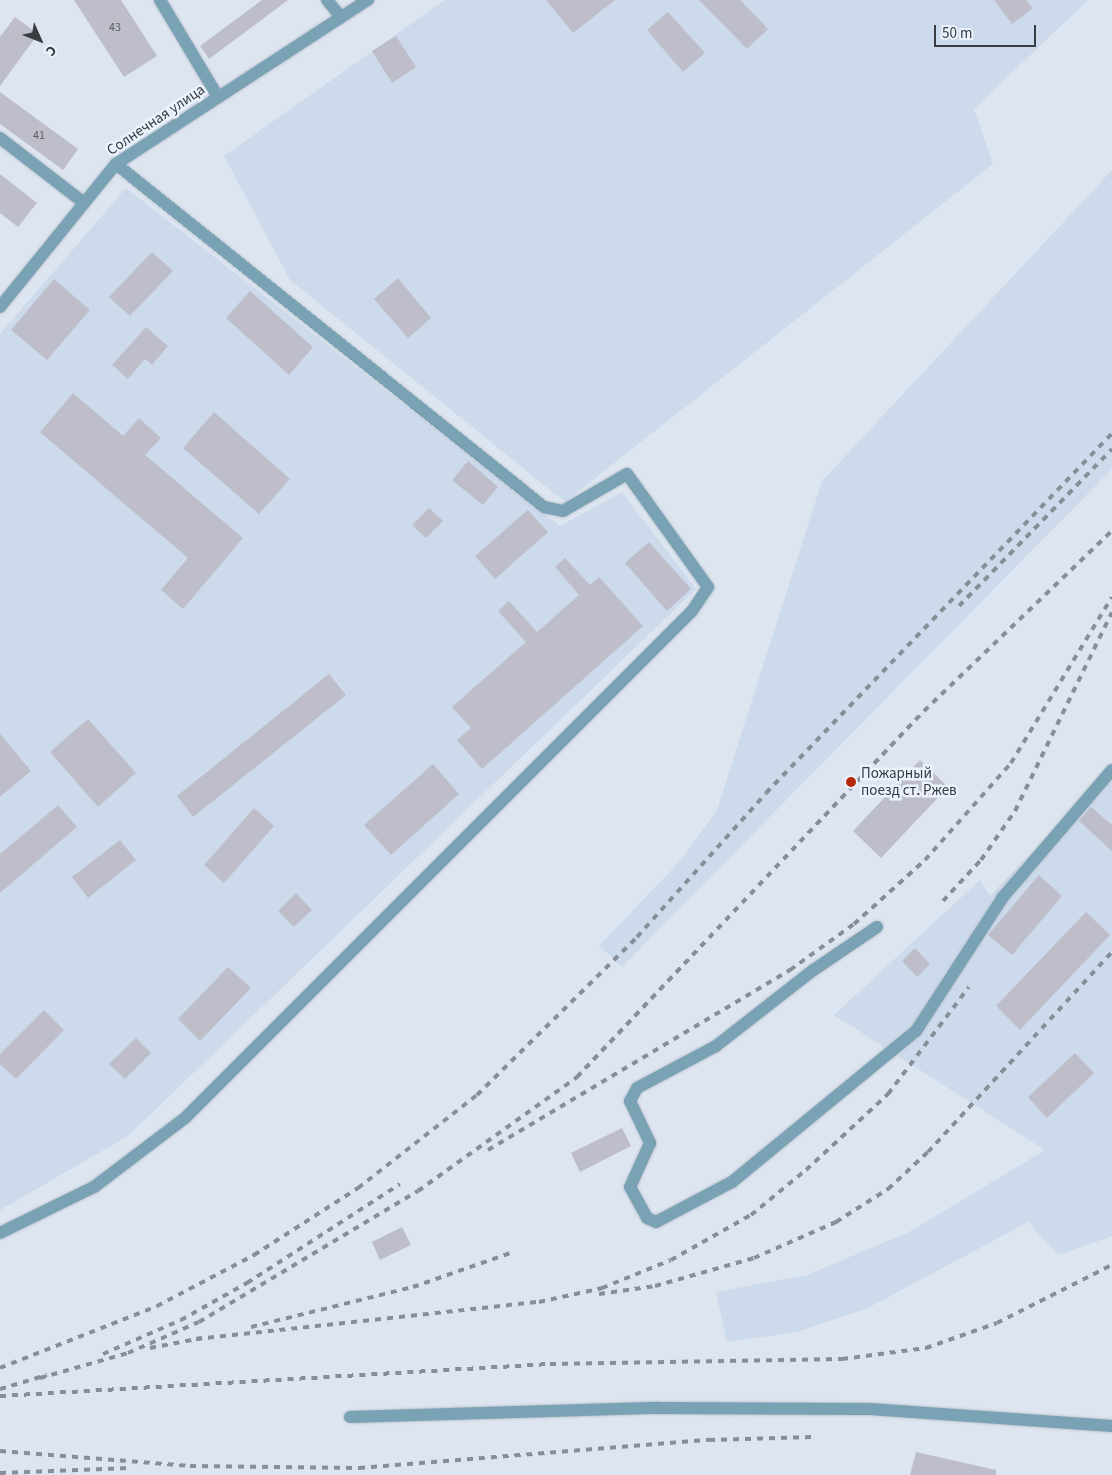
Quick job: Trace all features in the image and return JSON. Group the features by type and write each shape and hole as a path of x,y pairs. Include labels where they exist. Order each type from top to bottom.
{"street":[{"path":"160,0 218,97"},
{"path":"327,0 341,17"},
{"name":"Солнечная улица","path":"0,307 116,164 368,0"},
{"path":"0,138 84,203"},
{"path":"0,1234 94,1187 186,1118 692,611 708,587 627,474 563,512 544,507 116,164"},
{"path":"877,927 812,971 716,1046 637,1088 630,1101 650,1143 630,1187 647,1218 656,1222 732,1182 916,1031 1003,897 1112,770"},
{"path":"350,1417 658,1408 870,1409 1112,1426"}],"shaded area":[{"path":"445,0 1088,0 974,109 993,164 565,502 290,280 224,156"},
{"path":"1112,170 1112,469 622,967 599,946 681,860 717,810 822,481"},
{"path":"126,188 560,526 622,492 696,589 128,1136 0,1210 0,334"},
{"path":"1112,768 1112,1236 1058,1255 1028,1222 868,1308 797,1332 727,1342 716,1292 807,1275 909,1232 1045,1150 834,1015 980,880 990,896"}],"building":[{"path":"74,0 121,0 157,56 124,77"},
{"path":"262,0 288,0 209,59 200,46"},
{"path":"546,0 615,0 573,33"},
{"path":"699,0 740,0 768,29 747,49"},
{"path":"994,0 1026,0 1033,8 1012,24"},
{"path":"668,12 705,53 683,72 647,30"},
{"path":"15,17 38,34 0,86 0,37"},
{"path":"396,36 416,67 392,83 372,51"},
{"path":"0,92 78,149 63,170 0,124"},
{"path":"0,174 37,203 18,227 0,213"},
{"path":"152,252 173,271 130,316 109,297"},
{"path":"398,278 431,318 408,338 374,299"},
{"path":"54,279 90,310 47,360 11,330"},
{"path":"250,291 313,347 289,375 226,318"},
{"path":"146,327 168,346 152,365 145,359 128,379 112,365"},
{"path":"73,393 123,436 139,418 161,438 145,455 243,538 183,609 161,590 188,558 40,432"},
{"path":"214,412 290,479 259,514 183,448"},
{"path":"468,461 498,487 483,505 452,480"},
{"path":"429,508 443,521 426,538 412,525"},
{"path":"528,510 548,532 495,579 475,556"},
{"path":"649,542 691,589 667,611 625,563"},
{"path":"565,558 590,585 599,577 643,626 482,769 457,740 471,728 452,707 526,642 498,611 509,601 537,632 579,595 555,567"},
{"path":"329,674 346,695 193,817 177,796"},
{"path":"88,719 136,773 98,807 50,752"},
{"path":"0,734 31,771 0,797"},
{"path":"920,760 948,787 881,858 853,831"},
{"path":"433,764 459,794 391,855 364,825"},
{"path":"58,805 77,827 0,893 0,854"},
{"path":"1091,807 1112,825 1112,851 1079,821"},
{"path":"254,808 274,826 224,883 204,865"},
{"path":"120,840 136,860 88,898 72,877"},
{"path":"1039,875 1062,896 1012,955 988,935"},
{"path":"296,893 312,910 294,927 278,911"},
{"path":"1086,912 1110,935 1020,1030 996,1006"},
{"path":"915,948 930,964 917,977 902,961"},
{"path":"228,967 251,988 200,1041 178,1019"},
{"path":"44,1010 64,1030 16,1079 0,1064 0,1054"},
{"path":"136,1038 151,1053 125,1079 109,1064"},
{"path":"1075,1053 1094,1073 1047,1118 1028,1097"},
{"path":"622,1128 631,1146 580,1172 571,1153"},
{"path":"402,1227 411,1245 380,1260 372,1242"},
{"path":"916,1452 996,1470 996,1475 910,1475"}],"railway":[{"path":"0,1368 157,1306 254,1255 358,1188 477,1095 637,937 766,793 1112,434"},
{"path":"959,606 1112,449"},
{"path":"40,1378 128,1353 199,1322 418,1191 577,1077 924,711 1112,531"},
{"path":"488,1150 790,970 854,924 925,860 1011,763 1112,597"},
{"path":"943,901 981,860 1015,811 1112,612"},
{"path":"599,1294 655,1286 754,1258 836,1222 888,1189 928,1152 1112,952"},
{"path":"196,1339 539,1302 602,1288 671,1260 751,1215 806,1170 888,1094 969,987"},
{"path":"103,1354 181,1320 247,1283 400,1184"},
{"path":"251,1327 413,1287 513,1252"},
{"path":"0,1396 550,1364 842,1359 926,1348 997,1323 1112,1265"},
{"path":"150,1348 202,1338"},
{"path":"0,1389 47,1375"},
{"path":"0,1451 190,1466 359,1468 709,1440 812,1437"},
{"path":"0,1473 130,1468"}],"place":[{"name":"Пожарный поезд ст. Ржев","path":"851,782"}]}
